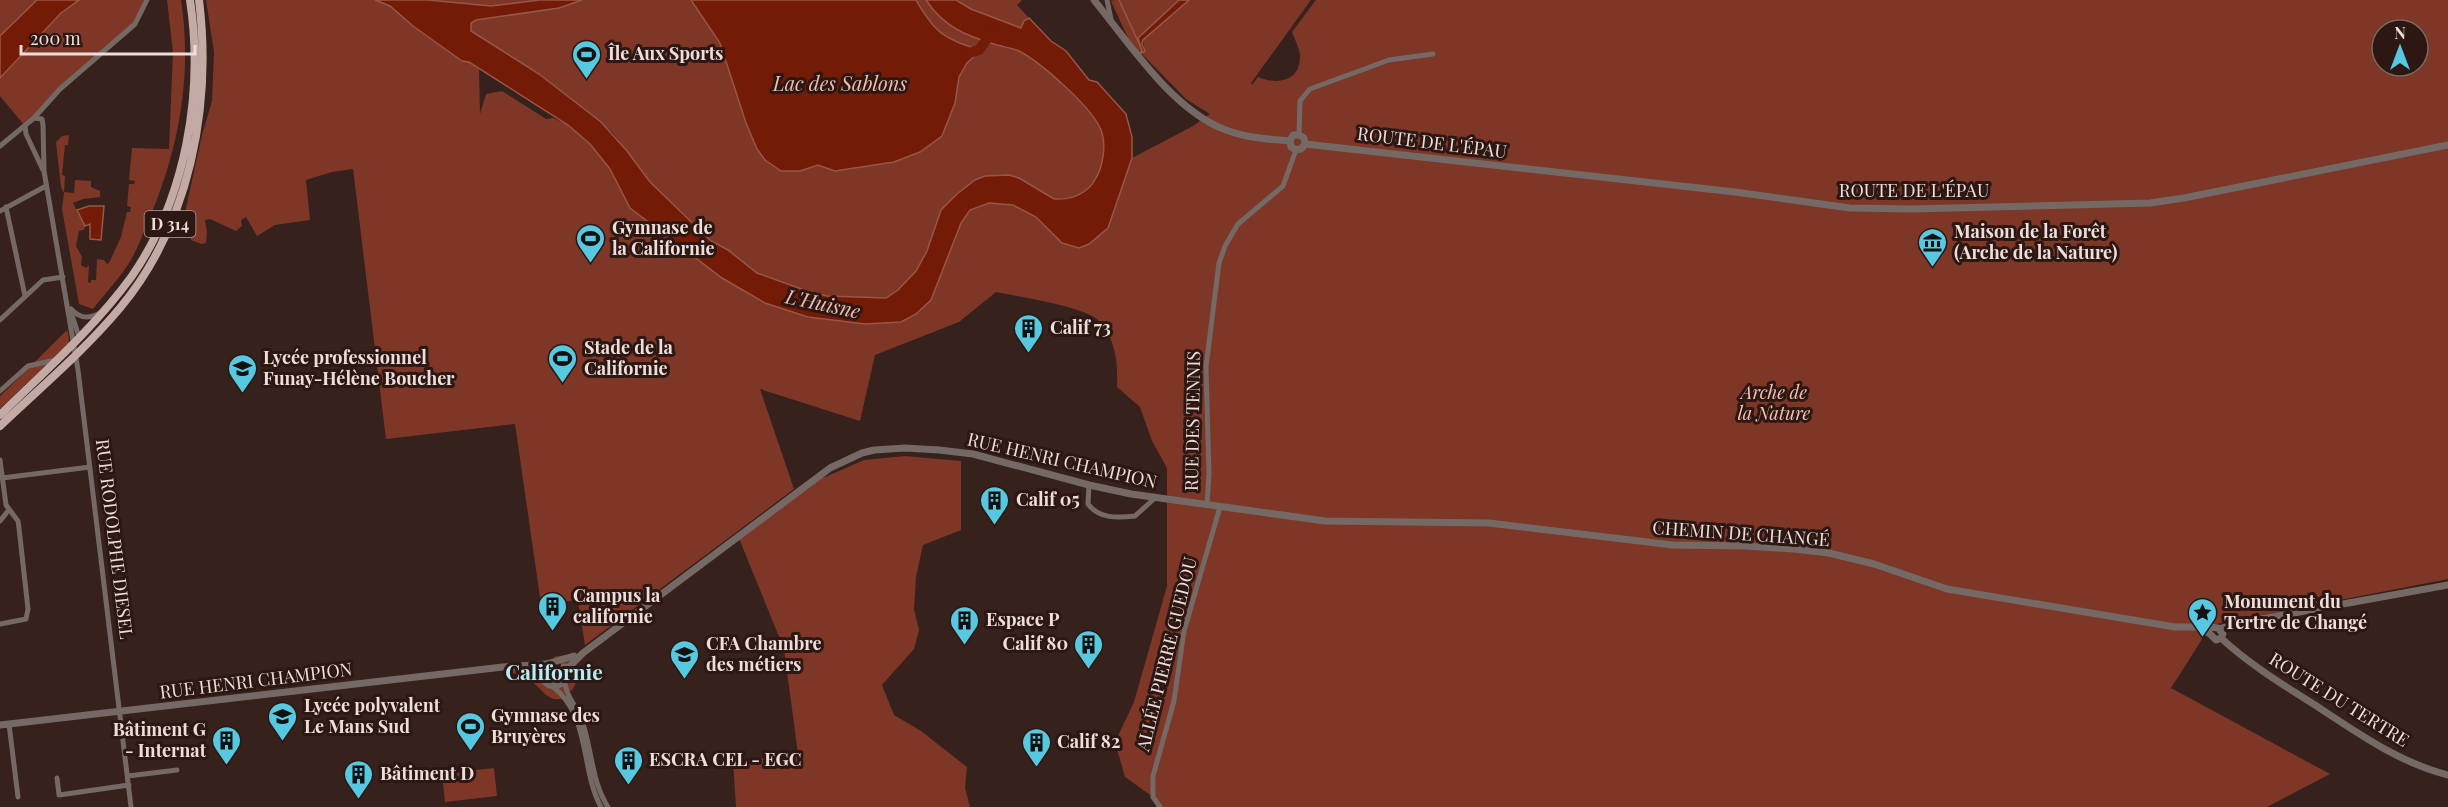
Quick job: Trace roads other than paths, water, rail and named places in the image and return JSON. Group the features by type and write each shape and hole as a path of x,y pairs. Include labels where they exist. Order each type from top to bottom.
{"main road":[{"name":"D 314","path":"0,415 106,308 132,276 154,237 168,205 182,161 192,112 196,41 190,0"},
{"name":"D 314","path":"0,426 66,364 120,308 163,241 177,207 191,159 200,110 203,39 199,0"},
{"path":"58,358 65,357 66,364"}],"street":[{"path":"0,146 34,118 60,88 135,24 147,0"},
{"path":"1094,0 1181,103 1202,118 1236,133 1290,141"},
{"path":"1107,0 1111,22"},
{"path":"1299,135 1300,101 1310,89 1389,60 1433,54"},
{"path":"34,118 42,119 45,133 44,171"},
{"path":"25,126 26,134 44,171"},
{"path":"1293,135 1299,135 1304,138 1305,144 1301,149 1296,150 1291,147 1290,141 1293,135"},
{"name":"ROUTE DE L'ÉPAU","path":"1305,144 1735,192 1836,207 1912,209 2150,203 2448,145"},
{"name":"RUE DES TENNIS","path":"1207,505 1209,474 1206,367 1219,263 1225,246 1238,224 1283,186 1296,150"},
{"name":"RUE RODOLPHE DIESEL","path":"44,171 79,350 78,370 132,807"},
{"path":"25,296 3,209 46,186"},
{"path":"0,320 43,280 63,277"},
{"path":"69,308 84,317 92,317 106,308"},
{"path":"0,392 28,366 58,358"},
{"name":"RUE HENRI CHAMPION","path":"566,670 583,653 830,468 862,453 904,448 973,454 1089,485 1139,495 1325,521 1428,521 1525,526"},
{"path":"0,460 8,511 18,521 28,616 26,620 0,624"},
{"path":"2,478 90,467"},
{"path":"1089,485 1088,504 1100,514 1130,517 1138,514 1155,498"},
{"path":"1139,495 1143,510"},
{"name":"ALLÉE PIERRE GUEDOU","path":"1160,807 1153,797 1153,776 1173,701 1184,631 1220,507"},
{"path":"0,520 8,511"},
{"name":"CHEMIN DE CHANGÉ","path":"1525,526 1642,543 1677,546 1745,546 1829,554 1874,564 1947,589 2175,627 2215,630"},
{"path":"2215,630 2233,624 2448,585"},
{"path":"2215,630 2223,634 2221,638"},
{"name":"ROUTE DU TERTRE","path":"2215,630 2214,640 2221,638 2279,682 2389,752 2448,775"},
{"name":"RUE HENRI CHAMPION","path":"558,662 583,653"},
{"path":"601,807 593,792 575,715 567,701 552,686 544,682 541,676 546,664 558,662 566,670 565,680 568,692 584,725 599,791 608,807"},
{"name":"RUE HENRI CHAMPION","path":"0,725 546,664"},
{"name":"RUE HENRI CHAMPION","path":"516,666 541,676"},
{"path":"552,686 560,685 565,680"},
{"path":"9,724 18,797"},
{"path":"128,776 177,770"},
{"path":"57,778 59,795 129,785"}],"water":[{"path":"37,0 79,0 61,13 0,78 0,36"},
{"name":"L'Huisne","path":"375,0 428,0 491,6 540,0 582,0 559,8 476,20 471,23 471,31 539,74 601,122 650,182 711,241 728,250 757,273 827,296 886,298 898,290 916,271 927,251 941,210 975,180 985,176 1009,175 1019,178 1054,199 1060,199 1084,192 1093,184 1100,168 1104,150 1102,133 1098,123 1079,100 1040,65 1019,51 975,38 957,29 940,17 926,0 956,0 971,9 1021,28 1024,21 1029,18 1051,41 1066,51 1089,80 1097,82 1126,114 1132,137 1132,158 1108,228 1089,244 1079,248 1062,243 1036,217 1013,205 989,203 970,210 961,223 931,300 916,314 901,322 865,324 808,317 765,303 722,278 630,208 610,169 590,144 568,125 469,62 462,61 413,26 390,6"},
{"name":"Lac des Sablons","path":"691,0 916,0 941,33 979,52 967,63 959,77 955,103 942,136 920,152 894,162 835,171 818,165 800,171 781,171 765,160 757,149 746,123 720,43"},
{"path":"1179,0 1189,0 1143,40 1145,51 1140,54 1142,51 1138,38"},
{"path":"89,206 104,206 101,240 90,239 90,224 85,226 77,210"}],"waterway":[{"path":"1119,0 1142,50"},
{"path":"966,54 979,50 992,32"}],"place":[{"name":"Île Aux Sports","path":"587,80"},
{"name":"Gymnase de la Californie","path":"591,264"},
{"name":"Maison de la Forêt (Arche de la Nature)","path":"1933,268"},
{"name":"Calif 73","path":"1029,354"},
{"name":"Stade de la Californie","path":"563,384"},
{"name":"Lycée professionnel Funay-Hélène Boucher","path":"242,394"},
{"name":"Calif 05","path":"995,526"},
{"name":"Campus la californie","path":"552,632"},
{"name":"Monument du Tertre de Changé","path":"2203,638"},
{"name":"Espace P","path":"965,646"},
{"name":"Calif 80","path":"1089,670"},
{"name":"CFA Chambre des métiers","path":"685,680"},
{"name":"Lycée polyvalent Le Mans Sud","path":"283,742"},
{"name":"Gymnase des Bruyères","path":"470,752"},
{"name":"Bâtiment G - Internat","path":"227,766"},
{"name":"Calif 82","path":"1036,768"},
{"name":"ESCRA CEL - EGC","path":"628,786"},
{"name":"Bâtiment D","path":"359,800"}],"district":[{"name":"Californie","path":"554,673"}],"park label":[{"name":"Arche de la Nature","path":"1774,403"}]}
